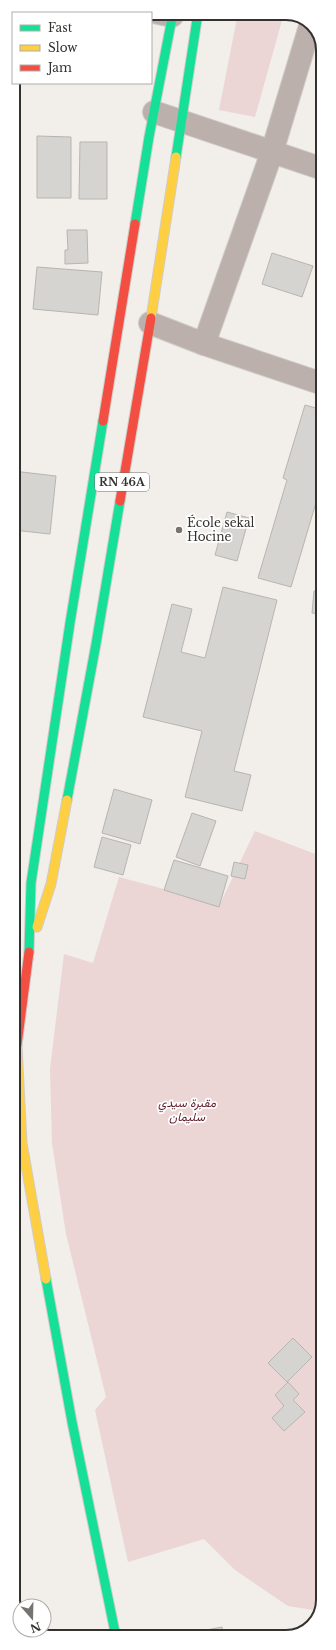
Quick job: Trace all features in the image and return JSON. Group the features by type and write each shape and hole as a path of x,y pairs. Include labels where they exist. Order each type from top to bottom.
{"main road":[{"name":"RN 46A","path":"30,948 31,883 71,615 154,112 166,20"},
{"name":"RN 46A","path":"20,998 30,948 53,876 96,644 150,323 197,20"},
{"name":"RN 46A","path":"20,1103 22,1143 72,1422 115,1630"}],"street":[{"path":"204,344 272,152 309,30"},
{"path":"154,112 316,167"},
{"path":"150,323 204,344 316,382"}],"green space":[{"path":"237,20 282,20 255,117 219,110"},
{"name":"مقبرة سيدي سليمان","path":"255,831 316,854 316,1604 314,1610 288,1606 235,1570 204,1539 128,1562 95,1410 106,1397 66,1234 52,1143 50,1069 64,954 93,963 119,877 220,904"}],"building":[{"path":"37,136 71,137 71,198 37,198"},
{"path":"80,142 107,142 107,199 79,199"},
{"path":"67,230 87,230 88,263 65,264 65,250 68,250"},
{"path":"272,253 313,266 302,297 262,284"},
{"path":"37,267 102,272 98,315 33,309"},
{"path":"305,405 316,408 316,503 291,587 258,578 287,480 283,478"},
{"path":"20,472 56,476 50,534 20,531"},
{"path":"227,512 249,518 237,561 215,555"},
{"path":"223,587 277,600 234,771 251,775 242,811 185,797 202,731 143,717 172,604 192,609 181,652 205,658"},
{"path":"314,591 316,591 316,613 312,613"},
{"path":"114,789 152,800 140,844 102,833"},
{"path":"192,813 216,821 200,866 176,857"},
{"path":"102,837 131,845 123,875 94,867"},
{"path":"174,860 228,876 219,907 164,890"},
{"path":"234,862 248,865 245,879 231,876"},
{"path":"293,1338 312,1357 287,1382 268,1363"},
{"path":"288,1382 299,1394 293,1400 305,1412 284,1431 272,1418 284,1406 275,1395"},
{"path":"222,1627 223,1630 206,1630"}],"traffic: fast":[{"path":"135,224 149,137 172,20"},
{"path":"176,157 197,20"},
{"path":"29,952 31,883 70,623 103,421"},
{"path":"67,800 96,644 120,501"},
{"path":"46,1279 72,1422 115,1630"}],"traffic: slow":[{"path":"151,318 176,157"},
{"path":"37,927 51,884 67,800"},
{"path":"20,1104 22,1143 46,1279"}],"traffic: jam":[{"path":"103,421 135,224"},
{"path":"120,501 151,318"},
{"path":"20,1022 29,952"}],"place":[{"name":"École sekal Hocine","path":"179,530"}]}
